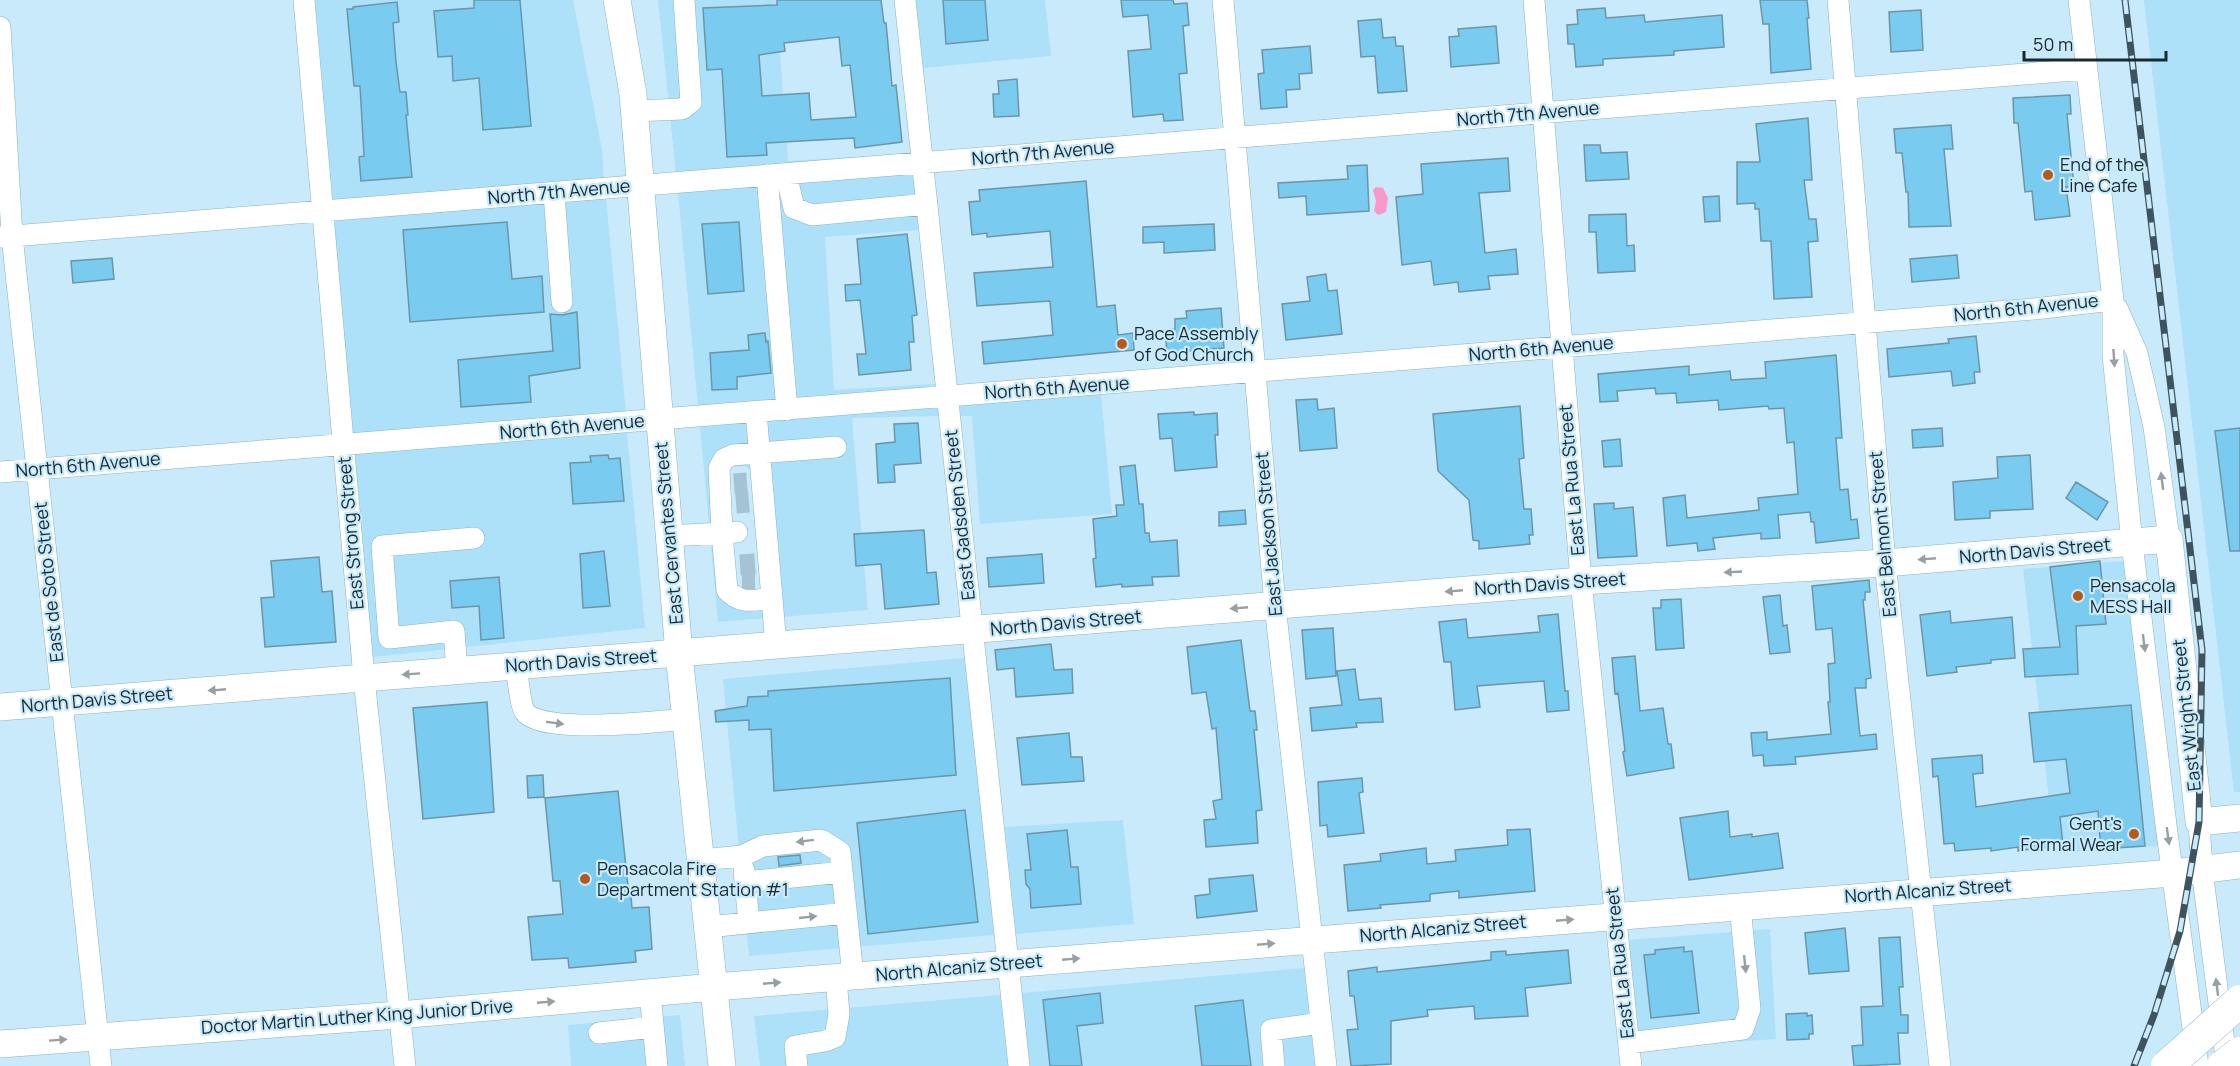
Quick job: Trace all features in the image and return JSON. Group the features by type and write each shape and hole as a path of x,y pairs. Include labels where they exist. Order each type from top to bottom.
{"highway":[{"path":"2167,1066 2240,1001"},
{"path":"2225,1066 2240,1053"}],"main road":[{"name":"East Cervantes Street","path":"617,0 634,111 679,654 722,1066"},
{"name":"North Davis Street","path":"0,707 1581,581 1884,563 2169,539"},
{"name":"East Wright Street","path":"2169,539 2199,822"},
{"path":"2199,822 2240,818"},
{"name":"North Alcaniz Street","path":"714,987 2173,873 2240,865"},
{"name":"Doctor Martin Luther King Junior Drive","path":"0,1044 399,1015 714,987"}],"street":[{"name":"East Strong Street","path":"304,0 357,607 405,1066"},
{"path":"634,111 682,109 691,102 684,0"},
{"name":"East Gadsden Street","path":"905,0 1019,1066"},
{"name":"East Jackson Street","path":"1223,0 1275,605 1326,1066"},
{"name":"East La Rua Street","path":"1534,0 1581,581 1631,1066"},
{"name":"East Belmont Street","path":"1838,0 1884,563 1940,1066"},
{"name":"East Wright Street","path":"2079,0 2113,300 2113,355 2132,543 2198,1066"},
{"name":"East de Soto Street","path":"0,27 6,236 37,469 101,1066"},
{"name":"North 7th Avenue","path":"6,236 2086,69"},
{"path":"777,175 794,207 812,215 927,204"},
{"path":"777,175 787,410"},
{"path":"554,193 562,302"},
{"name":"East Wright Street","path":"2113,300 2137,353 2157,449 2169,539"},
{"name":"North 6th Avenue","path":"0,472 1864,323 2113,300"},
{"path":"756,412 760,454 742,493 744,531 751,577 776,646"},
{"path":"751,577 744,531 742,493 719,468 724,459 733,455 836,447"},
{"path":"669,536 744,531"},
{"path":"457,671 454,631 389,638 382,546 474,538"},
{"path":"357,607 387,604"},
{"path":"516,666 524,711 535,720 570,724 686,720"},
{"path":"2173,873 2199,822"},
{"name":"East Wright Street","path":"2199,822 2202,870 2225,1066"},
{"path":"701,860 742,856 763,846 821,840 840,852 846,913 844,977 839,1014 834,1037 825,1041 795,1046 797,1066"},
{"path":"742,856 749,923"},
{"path":"745,882 842,872"},
{"path":"1629,1042 1743,1029 1750,1009 1740,906"},
{"path":"708,927 846,913"},
{"path":"650,993 657,1066"},
{"path":"1274,1066 1271,1030 1321,1023"},
{"path":"599,1033 653,1027"}],"shaded area":[{"path":"315,0 573,0 602,150 604,179 333,202"},
{"path":"658,0 776,0 788,161 910,154 676,173"},
{"path":"916,0 1045,0 1051,56 923,68"},
{"path":"2144,0 2240,0 2240,792 2234,792"},
{"path":"913,174 919,230 825,237 834,390 935,384 935,388 698,407 678,192"},
{"path":"1376,187 1383,188 1388,198 1386,212 1378,215 1374,211 1376,201 1373,190"},
{"path":"606,198 626,413 353,435 334,221"},
{"path":"1101,394 1112,514 980,524 972,416 961,416 959,405"},
{"path":"938,407 939,416 852,418 868,610 718,622 700,427","holes":["745,466 756,473 765,585 756,593 733,586 724,475 732,467"]},
{"path":"627,432 645,628 373,657 355,454"},
{"path":"2123,561 2158,846 2055,853 2023,569"},
{"path":"965,658 994,935 749,956 723,679"},
{"path":"1123,820 1134,924 1016,934 1005,827"},
{"path":"1770,929 1776,1039 1640,1048 1629,940"},
{"path":"1304,968 1315,1066 1030,1066 1022,993"},
{"path":"1000,995 1008,1066 760,1066 754,1016"},
{"path":"680,1015 685,1066 571,1066 568,1025"}],"building":[{"path":"474,0 520,0 531,126 483,130 479,78 453,81 452,56 438,57 434,11 474,8"},
{"path":"777,0 881,0 884,23 886,23 892,86 896,85 902,142 855,148 854,138 766,143 767,155 727,157 722,69 707,70 703,8 777,5","holes":["839,37 842,66 850,65 856,117 811,120 809,93 762,96 759,55 785,51 784,43"]},
{"path":"943,0 985,0 988,40 946,44"},
{"path":"1121,0 1173,0 1174,4 1187,3 1189,25 1183,26 1187,73 1179,74 1183,120 1164,121 1163,114 1133,117 1128,51 1151,49 1148,15 1123,17"},
{"path":"1760,0 1807,0 1811,69 1771,73 1769,24 1763,24"},
{"path":"397,2 399,22 393,23 396,62 400,92 406,92 412,177 361,181 359,157 364,156 360,86 354,86 347,9"},
{"path":"1605,8 1606,18 1644,15 1645,22 1722,15 1724,47 1674,51 1674,55 1603,59 1603,65 1576,67 1574,44 1568,44 1567,25 1578,24 1577,10"},
{"path":"1921,10 1923,50 1891,52 1889,12"},
{"path":"1381,19 1383,38 1395,37 1396,46 1403,46 1407,91 1378,93 1375,56 1361,57 1358,21"},
{"path":"1496,26 1499,63 1451,67 1449,37 1459,36 1458,29"},
{"path":"1310,46 1312,73 1299,74 1300,89 1286,90 1287,107 1261,109 1258,74 1264,73 1262,50"},
{"path":"1017,79 1019,116 994,117 993,94 999,94 998,81"},
{"path":"2070,95 2071,114 2067,114 2074,187 2066,187 2070,216 2035,220 2032,191 2025,192 2018,123 2014,123 2013,98"},
{"path":"1808,118 1812,180 1804,180 1809,219 1816,219 1818,241 1808,242 1812,297 1774,299 1771,241 1761,241 1759,209 1755,209 1755,203 1737,204 1737,162 1760,162 1756,124"},
{"path":"1951,125 1953,149 1944,149 1951,226 1909,227 1908,192 1906,192 1902,153 1896,153 1894,129"},
{"path":"1584,145 1600,145 1601,153 1627,152 1629,179 1586,181"},
{"path":"1508,158 1510,191 1479,193 1485,253 1516,249 1518,274 1488,276 1490,289 1459,292 1458,282 1434,285 1431,261 1402,265 1396,197 1423,194 1421,164"},
{"path":"1367,165 1369,211 1307,215 1306,196 1279,198 1278,183 1348,179 1347,166"},
{"path":"1086,181 1097,307 1115,305 1118,335 1133,333 1134,350 984,364 982,342 1053,335 1050,301 977,306 974,273 1053,267 1050,231 987,237 987,233 972,235 969,202 980,201 979,190"},
{"path":"1719,196 1720,221 1705,222 1703,197"},
{"path":"1626,214 1627,246 1634,245 1635,271 1598,273 1596,232 1589,232 1589,215"},
{"path":"507,222 512,279 542,276 544,312 410,322 403,230"},
{"path":"739,222 744,291 708,294 702,224"},
{"path":"1214,224 1215,250 1164,253 1164,242 1143,243 1143,227"},
{"path":"907,234 917,315 912,316 914,342 909,342 911,370 859,375 857,354 866,354 860,300 846,301 845,285 861,284 857,239"},
{"path":"1957,255 1959,278 1912,282 1910,259"},
{"path":"112,258 114,279 73,283 71,261"},
{"path":"1326,274 1328,291 1337,290 1342,334 1286,340 1282,304 1310,301 1307,277"},
{"path":"1221,308 1224,348 1167,353 1165,330 1175,329 1175,319 1187,318 1186,311"},
{"path":"577,312 580,368 529,376 531,402 461,407 458,360 553,351 550,314 562,315"},
{"path":"765,333 771,373 737,377 737,389 712,390 710,353 749,350 748,335"},
{"path":"1976,336 1980,372 1974,372 1975,383 1953,386 1951,371 1889,377 1887,349 1949,343 1948,339"},
{"path":"1836,355 1842,438 1836,438 1840,490 1848,489 1851,520 1857,519 1859,538 1816,543 1814,522 1811,522 1810,512 1778,515 1780,538 1761,539 1761,533 1713,538 1715,549 1698,551 1697,543 1667,546 1663,498 1685,495 1687,518 1759,510 1758,498 1798,494 1794,442 1787,443 1784,408 1769,409 1768,406 1719,410 1718,400 1677,403 1676,393 1656,394 1655,388 1617,391 1618,401 1600,402 1598,374 1689,366 1689,375 1730,371 1731,380 1766,378 1765,362"},
{"path":"1317,399 1318,410 1334,408 1337,448 1300,451 1296,400"},
{"path":"1520,406 1524,458 1519,459 1524,509 1531,509 1533,535 1529,535 1530,544 1479,549 1479,541 1473,540 1469,500 1438,471 1433,414"},
{"path":"1194,412 1194,415 1217,413 1218,435 1215,435 1217,467 1175,471 1172,438 1160,439 1158,414"},
{"path":"918,423 921,463 894,465 895,482 878,483 876,444 895,442 894,424"},
{"path":"1942,428 1943,446 1913,448 1912,430"},
{"path":"2240,428 2240,551 2230,551 2215,431"},
{"path":"1620,439 1622,466 1604,467 1602,441"},
{"path":"608,455 609,459 620,458 624,501 573,504 570,463 591,462 590,456"},
{"path":"2030,455 2033,509 1990,511 1990,518 1955,520 1953,482 1998,478 1997,457"},
{"path":"1135,465 1139,504 1143,504 1145,533 1149,533 1150,542 1177,540 1179,576 1152,577 1153,585 1122,587 1122,584 1096,587 1093,519 1117,516 1116,505 1124,505 1120,467"},
{"path":"2076,482 2108,502 2097,520 2066,498"},
{"path":"1614,503 1614,509 1633,507 1637,556 1598,558 1594,504"},
{"path":"1245,510 1246,524 1219,526 1219,512"},
{"path":"924,530 927,573 936,572 939,604 885,609 881,564 856,566 854,534"},
{"path":"604,551 610,606 583,608 580,554"},
{"path":"1042,554 1044,583 989,587 987,558"},
{"path":"319,557 322,592 332,591 336,642 265,647 261,598 274,597 271,561"},
{"name":"Pensacola MESS Hall","path":"2100,561 2106,624 2076,626 2078,674 2025,677 2023,649 2060,647 2050,567"},
{"path":"499,577 504,638 481,640 479,606 452,608 450,581"},
{"path":"1869,580 1870,592 1865,592 1865,600 1863,600 1871,678 1866,679 1866,688 1855,688 1860,736 1876,734 1877,749 1795,757 1796,764 1764,766 1763,755 1753,756 1751,733 1767,732 1767,740 1831,734 1828,664 1835,663 1832,628 1816,630 1812,586"},
{"path":"1780,595 1783,626 1787,625 1790,652 1770,654 1763,597"},
{"path":"1681,599 1684,648 1656,650 1653,608 1661,608 1661,600"},
{"path":"1950,611 1951,623 2012,617 2015,658 1956,667 1957,672 1927,676 1920,615"},
{"path":"1558,614 1565,691 1568,691 1569,710 1547,712 1544,681 1477,686 1480,707 1455,710 1451,662 1444,662 1439,622 1466,619 1468,638 1540,632 1538,616"},
{"path":"1333,628 1336,676 1306,679 1302,630"},
{"path":"1241,640 1250,711 1255,711 1257,730 1254,730 1262,810 1256,811 1258,843 1206,847 1204,820 1216,819 1213,801 1222,799 1216,728 1212,729 1206,692 1192,694 1187,647"},
{"path":"1051,644 1054,670 1072,669 1073,693 1016,697 1014,668 997,670 995,650"},
{"path":"1635,656 1640,711 1663,708 1674,768 1627,776 1612,658"},
{"path":"1355,669 1359,700 1381,698 1383,722 1356,723 1357,727 1312,731 1310,708 1342,705 1337,671"},
{"path":"950,678 956,775 774,791 771,729 749,730 749,720 716,722 715,711 747,706 748,697 768,696 768,691"},
{"path":"487,702 494,812 423,819 413,708"},
{"path":"2131,705 2145,846 2101,849 2098,811 2060,817 2063,845 2018,851 2018,847 1991,851 1991,848 1955,851 1954,843 1944,844 1938,776 1933,777 1932,759 1982,755 1983,773 1973,774 1976,807 2070,793 2066,759 2034,762 2029,713"},
{"path":"1069,733 1071,757 1082,757 1084,781 1022,785 1017,738"},
{"path":"543,775 544,797 528,798 527,776"},
{"path":"1362,778 1363,792 1359,793 1364,833 1328,837 1327,825 1320,826 1318,782"},
{"name":"Pensacola Fire Department Station #1","path":"618,791 629,896 631,896 632,908 649,907 652,949 635,951 636,962 569,968 568,958 532,960 528,917 563,914 560,881 553,881 545,798"},
{"path":"965,810 978,922 868,934 857,823"},
{"path":"1728,811 1730,837 1752,834 1752,837 1778,833 1783,868 1689,880 1680,818"},
{"path":"1530,829 1535,891 1459,898 1459,891 1430,894 1430,901 1380,905 1381,908 1348,911 1344,865 1381,861 1380,854 1426,848 1427,864 1456,861 1455,850 1508,845 1507,830"},
{"path":"1067,830 1071,867 1078,867 1081,904 1031,908 1030,889 1026,884 1025,870 1031,870 1027,834"},
{"path":"800,855 801,863 779,866 778,857"},
{"path":"1253,875 1257,911 1197,918 1195,896 1210,894 1209,879"},
{"path":"1845,928 1849,971 1809,974 1805,933"},
{"path":"1900,937 1903,987 1899,987 1901,1015 1908,1015 1908,1033 1898,1033 1900,1064 1854,1066 1852,1046 1863,1045 1861,1007 1883,1006 1879,938"},
{"path":"1684,947 1684,952 1692,951 1699,1013 1651,1018 1644,955 1655,954 1655,950"},
{"path":"1568,950 1571,983 1525,988 1528,1016 1475,1019 1474,1006 1427,1010 1428,1016 1391,1021 1391,1064 1351,1066 1347,1030 1358,1029 1354,996 1350,996 1348,971 1377,967 1377,972 1491,960 1491,952 1506,951 1506,955"},
{"path":"1100,993 1103,1023 1077,1026 1082,1066 1050,1066 1043,1000"},
{"path":"1243,1000 1251,1066 1202,1066 1195,1006"},
{"path":"1807,1013 1807,1016 1812,1015 1813,1034 1809,1034 1809,1039 1787,1040 1786,1014"}],"tunnel":[{"path":"734,484 747,483"},
{"path":"736,503 749,502"},
{"path":"740,565 755,564"},
{"path":"742,584 755,584"}],"railway":[{"path":"2125,0 2202,650 2199,822 2180,931 2154,1015 2134,1066"}],"place":[{"name":"End of the Line Cafe","path":"2048,175"},
{"name":"Pace Assembly of God Church","path":"1122,344"},
{"name":"Pensacola MESS Hall","path":"2078,596"},
{"name":"Gent's Formal Wear","path":"2134,834"},
{"name":"Pensacola Fire Department Station #1","path":"585,879"}]}
